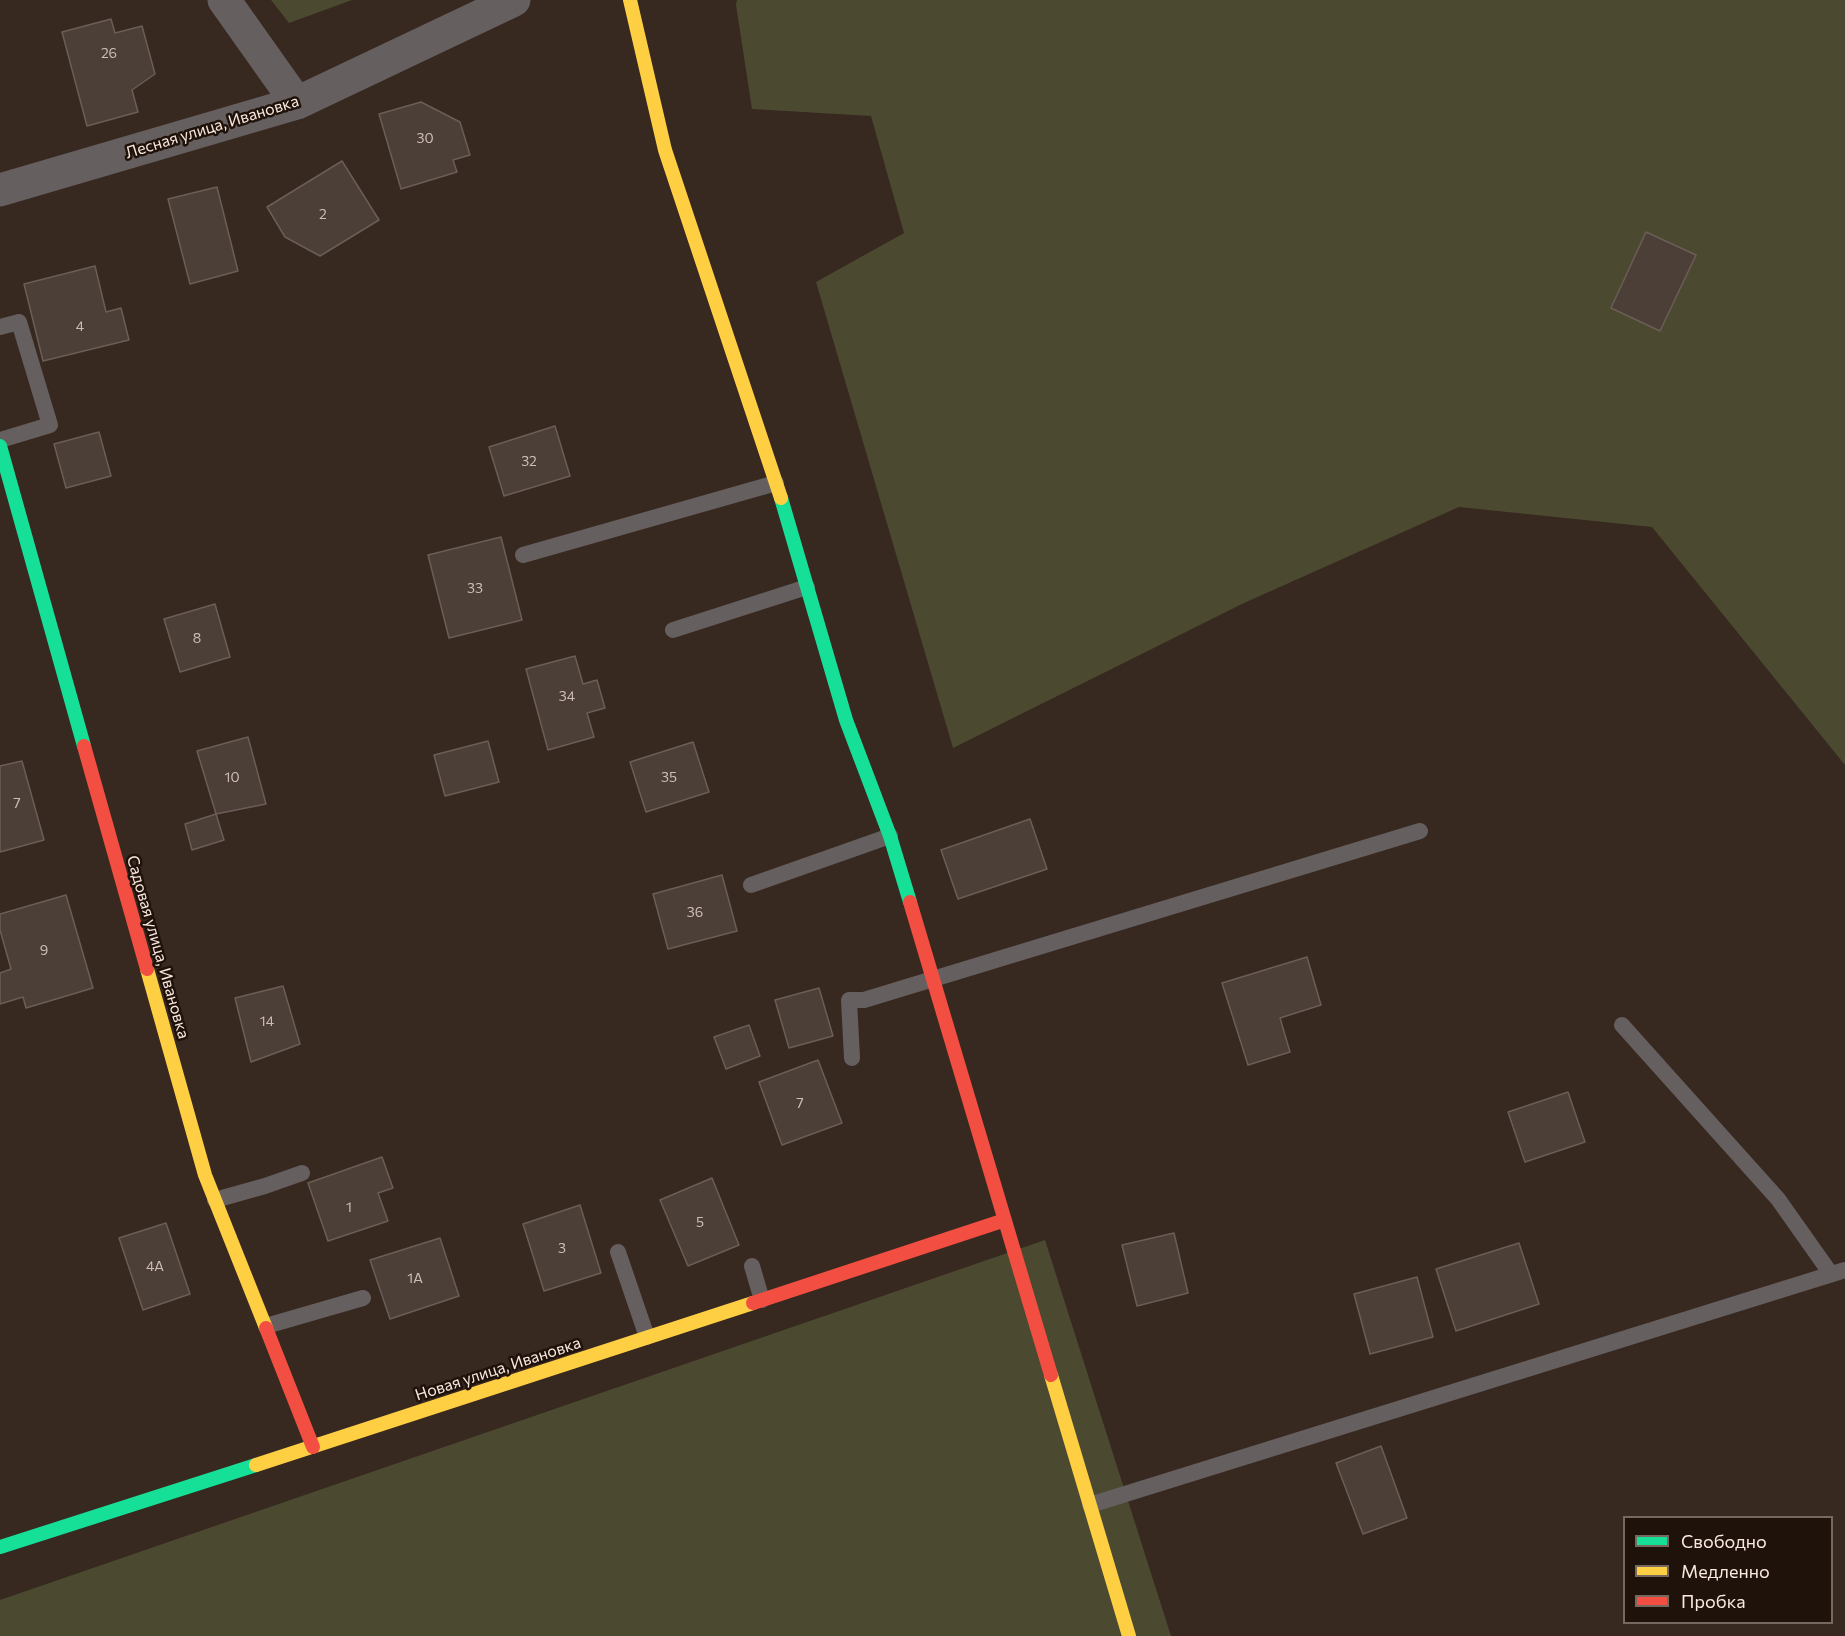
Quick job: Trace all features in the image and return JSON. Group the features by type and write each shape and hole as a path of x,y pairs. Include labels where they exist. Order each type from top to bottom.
{"street":[{"path":"224,0 297,103"},
{"name":"Лесная улица, Ивановка","path":"0,190 297,103 514,0"},
{"path":"630,0 665,150 776,483 846,720 890,836 1129,1636"},
{"name":"Садовая улица, Ивановка","path":"0,446 202,1164 313,1447"},
{"name":"Новая улица, Ивановка","path":"0,1547 1005,1220"}],"lane":[{"path":"0,327 19,322 50,425 0,440"},
{"path":"523,555 776,483"},
{"path":"673,630 807,587"},
{"path":"852,1058 849,1000 864,1000 1420,831"},
{"path":"751,885 890,836"},
{"path":"1090,1505 1838,1272 1778,1199 1622,1025"},
{"path":"215,1200 302,1173"},
{"path":"618,1252 647,1337"},
{"path":"752,1266 762,1300"},
{"path":"266,1326 363,1298"}],"shaded area":[{"path":"271,0 352,0 289,23"},
{"path":"737,0 1845,0 1845,765 1652,527 1459,507 1244,603 953,748 816,282 904,233 871,116 752,109"},
{"path":"1045,1240 1171,1636 0,1636 0,1600"}],"building":[{"path":"111,19 115,33 142,26 155,74 132,90 138,112 87,126 62,32"},
{"path":"421,102 460,122 470,155 453,160 457,172 401,189 379,114"},
{"path":"342,161 379,220 320,256 285,237 267,207"},
{"path":"217,187 238,271 190,284 168,199"},
{"path":"1646,232 1696,255 1660,331 1611,308"},
{"path":"95,266 106,312 121,308 129,340 43,361 24,284"},
{"path":"555,426 570,476 504,496 489,447"},
{"path":"99,432 111,476 66,488 54,444"},
{"path":"501,537 522,620 449,638 428,555"},
{"path":"215,604 230,657 180,672 164,619"},
{"path":"575,656 583,684 597,680 605,708 587,713 594,737 548,750 526,669"},
{"path":"248,737 266,804 216,814 197,751"},
{"path":"488,741 499,782 445,796 434,755"},
{"path":"693,742 709,792 646,812 630,762"},
{"path":"22,761 44,840 0,852 0,766"},
{"path":"216,814 224,840 192,850 185,824"},
{"path":"1030,819 1047,869 958,899 941,850"},
{"path":"722,875 737,931 668,949 653,894"},
{"path":"66,895 93,988 26,1008 23,997 0,1004 0,973 11,969 0,930 0,914"},
{"path":"1307,957 1321,1005 1280,1018 1290,1052 1248,1065 1222,983"},
{"path":"283,986 300,1044 251,1062 235,998"},
{"path":"819,988 833,1036 789,1048 775,1000"},
{"path":"749,1025 760,1056 726,1069 714,1037"},
{"path":"818,1060 842,1123 782,1145 759,1082"},
{"path":"1568,1092 1585,1142 1525,1162 1508,1112"},
{"path":"382,1157 393,1188 378,1193 388,1221 328,1241 308,1183"},
{"path":"712,1178 739,1245 688,1266 660,1200"},
{"path":"580,1205 601,1273 544,1291 523,1224"},
{"path":"166,1223 190,1294 143,1310 119,1238"},
{"path":"1174,1233 1188,1293 1137,1306 1122,1245"},
{"path":"440,1238 459,1296 390,1319 370,1260"},
{"path":"1519,1243 1539,1304 1456,1331 1436,1269"},
{"path":"1417,1277 1433,1337 1370,1354 1354,1294"},
{"path":"1381,1446 1407,1518 1363,1534 1336,1463"}],"traffic: fast":[{"path":"0,446 84,746"},
{"path":"781,498 846,720 890,836 910,902"},
{"path":"0,1547 256,1465"}],"traffic: slow":[{"path":"630,0 665,150 781,498"},
{"path":"147,969 205,1175 266,1328"},
{"path":"256,1465 753,1303"},
{"path":"1051,1375 1129,1636"}],"traffic: jam":[{"path":"84,746 147,969"},
{"path":"910,902 1051,1375"},
{"path":"753,1303 1005,1220"},
{"path":"266,1328 313,1447"}]}
